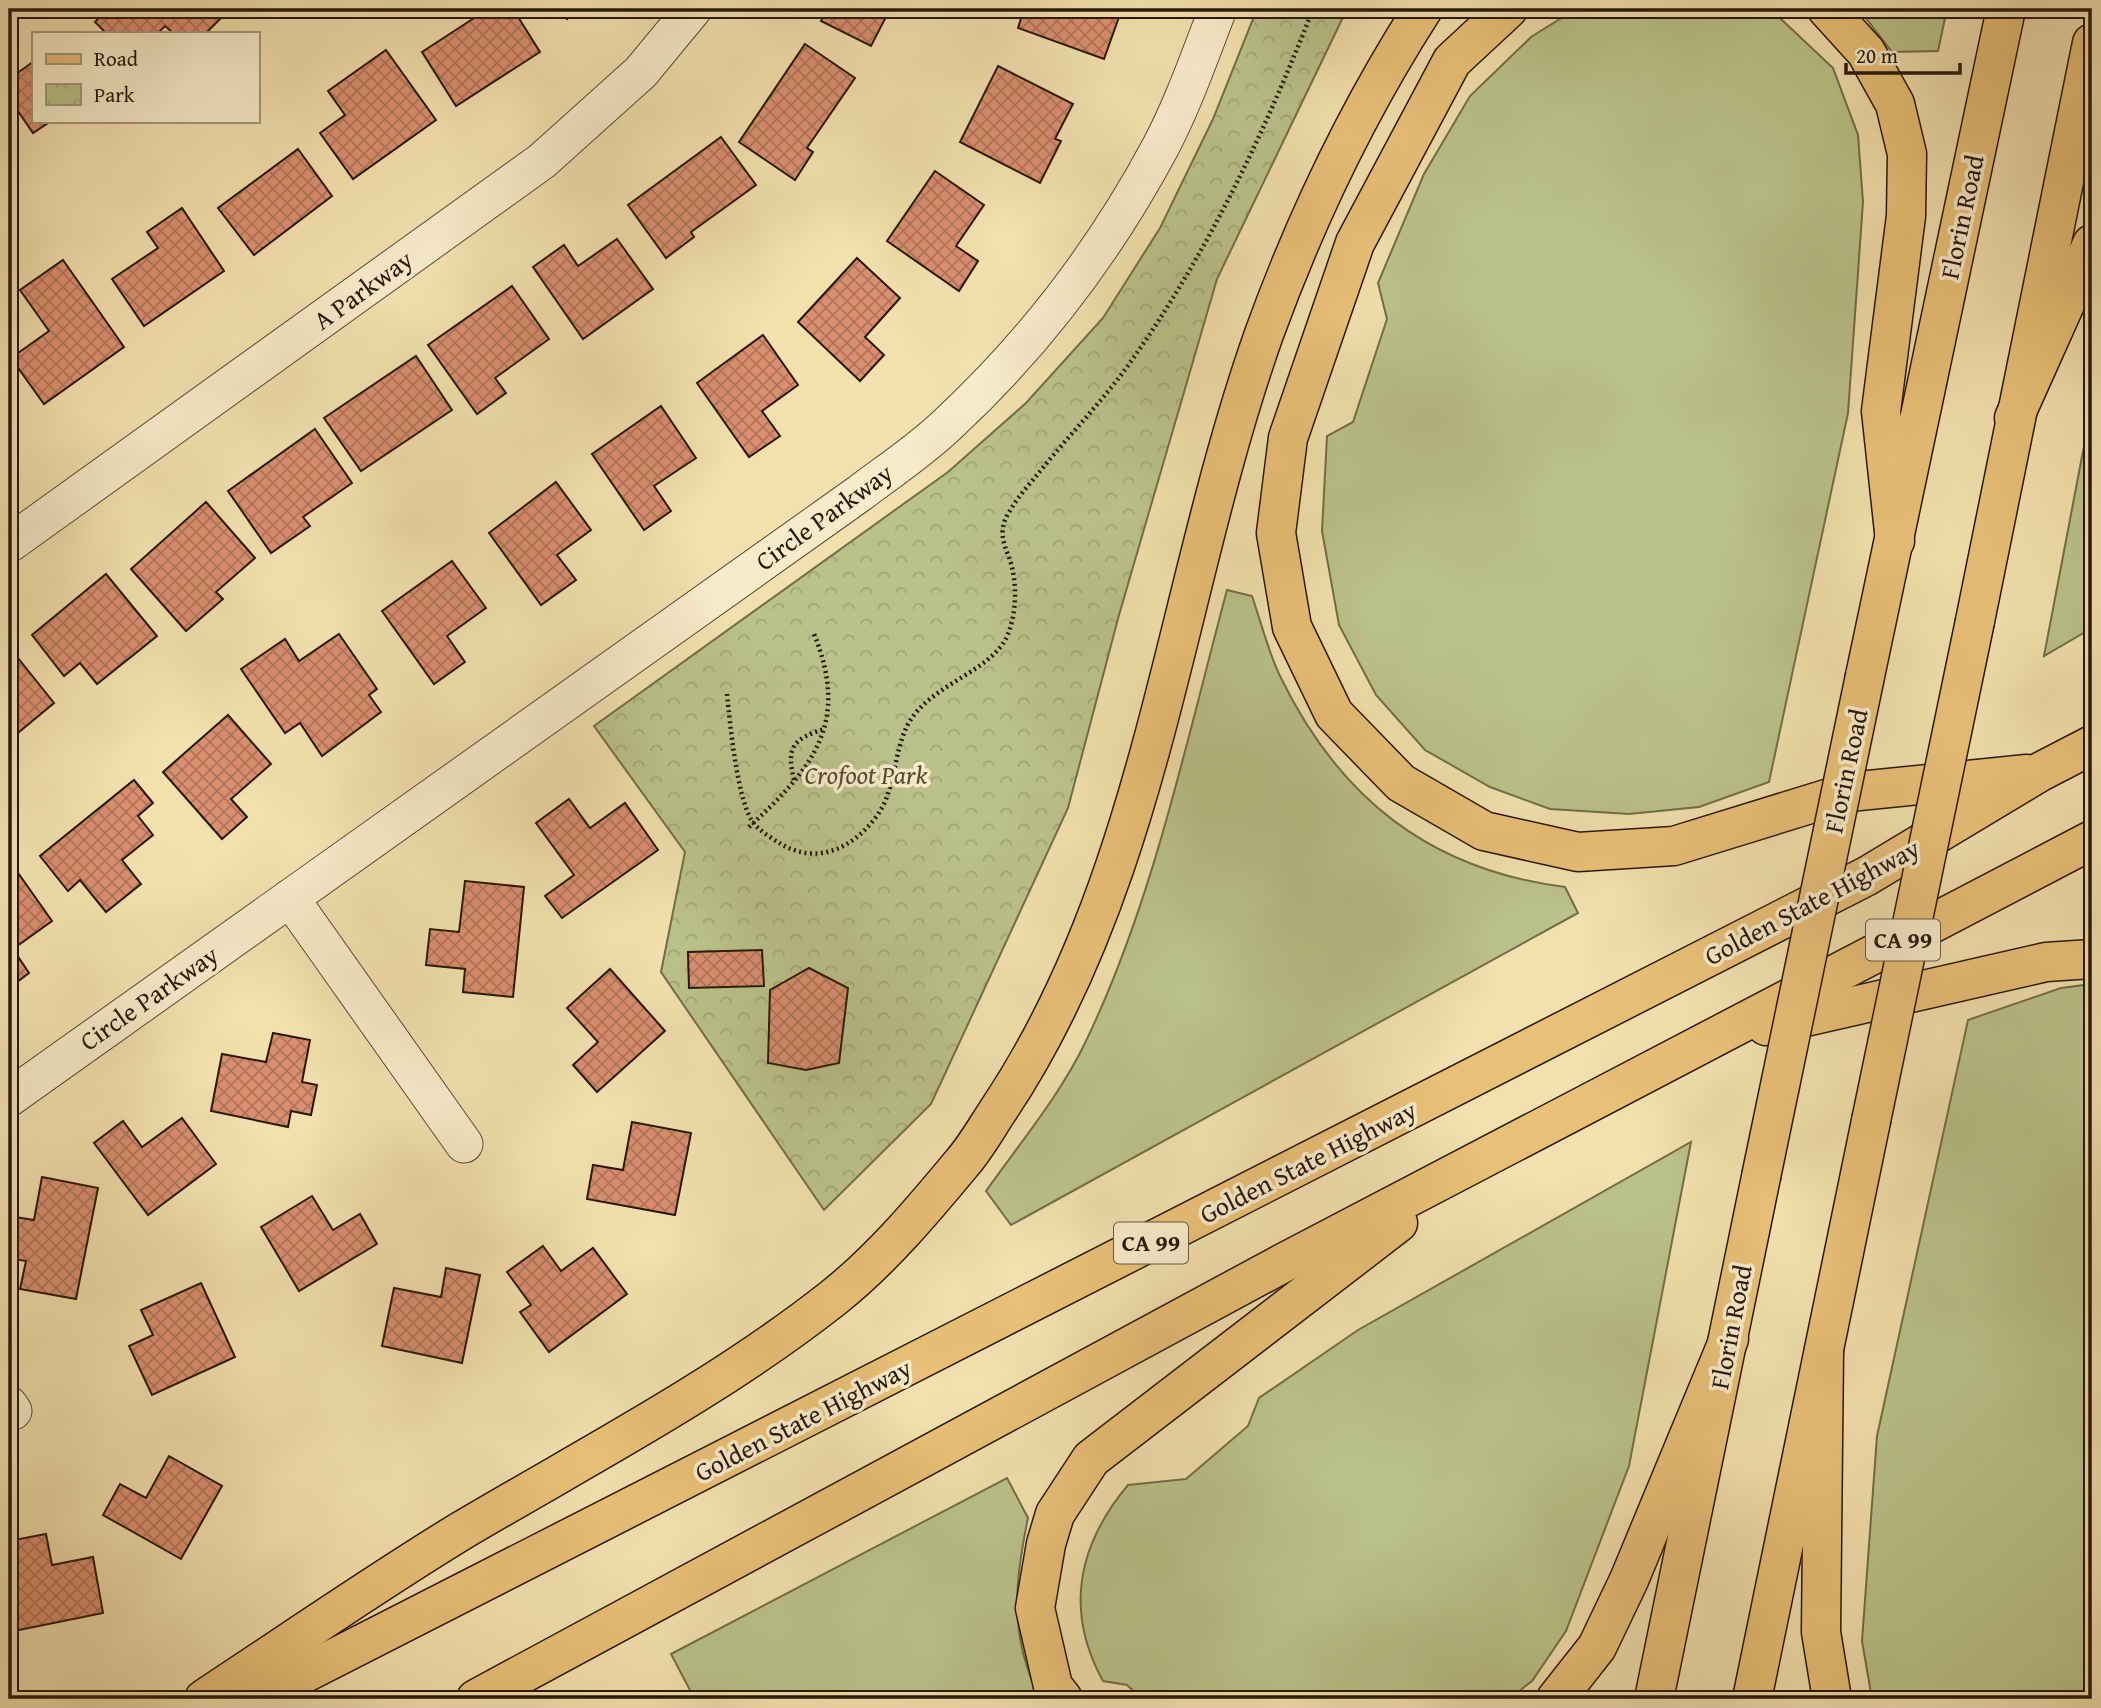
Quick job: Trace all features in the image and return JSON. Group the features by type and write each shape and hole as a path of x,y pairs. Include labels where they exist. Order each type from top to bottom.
{"main road":[{"path":"204,1699 431,1549 754,1357 838,1294 903,1231 966,1159 1027,1068 1067,993 1115,872 1264,335 1308,226 1380,75 1423,9"},
{"path":"1508,9 1452,61 1355,243 1289,438 1276,533 1292,627 1335,714 1401,783 1484,831 1578,852 1674,846 1849,792 2039,772"},
{"path":"1827,9 1866,52 1895,104 1907,155 1906,216 1881,411 1895,541"},
{"name":"Florin Road","path":"1654,1699 2006,9"},
{"path":"1752,1699 2092,43"},
{"path":"2014,418 2092,244"},
{"name":"Golden State Highway","path":"254,1699 1867,876 2039,772 2092,744"},
{"name":"CA 99","path":"476,1699 1473,1164 2092,840"},
{"path":"1713,1039 2046,962 2092,959"},
{"path":"1063,1699 1054,1686 1035,1608 1046,1544 1055,1514 1091,1459 1156,1412 1473,1164"},
{"path":"1556,1699 1597,1647 1629,1580 1729,1339"},
{"path":"1824,1350 1821,1632 1832,1699"}],"street":[{"name":"A Parkway","path":"9,544 542,161 641,72 693,9"},
{"name":"Circle Parkway","path":"9,1098 860,493 946,426 990,383 1104,244 1161,146 1186,94 1218,9"},
{"path":"290,898 464,1144"}],"path":[{"path":"727,694 737,762 751,825 796,853 824,854 856,841 879,815 908,724 933,693 988,660 1007,637 1015,600 1012,566 1002,542 1004,521 1045,465 1122,374 1162,317 1256,145 1313,9"},
{"path":"751,825 812,758 825,729 830,710 827,682 814,634"},
{"path":"794,780 789,760 793,746 805,736 825,729"}],"green space":[{"name":"Crofoot Park","path":"1257,9 1347,9 1217,279 1119,615 1068,808 931,1104 824,1210 661,972 685,852 594,726 948,472 1026,403 1103,318 1160,228 1213,119"},
{"path":"1576,9 1759,9 1780,18 1833,68 1858,135 1863,202 1848,413 1769,782 1699,807 1629,814 1550,809 1490,787 1425,750 1376,695 1339,625 1322,531 1327,436 1353,422 1387,319 1378,283 1424,174 1470,96 1531,37"},
{"path":"1859,9 1947,9 1938,51 1892,52"},
{"path":"2092,404 2092,628 2044,656"},
{"path":"1227,590 1252,596 1280,676 1330,758 1361,792 1394,821 1431,845 1472,864 1516,878 1565,887 1578,913 1011,1225 986,1191 1065,1080 1110,987 1150,876 1167,819"},
{"path":"2092,984 2092,1699 1872,1699 1862,1641 1877,1436 1968,1020 2061,988"},
{"path":"1691,1142 1629,1466 1566,1631 1532,1681 1509,1699 1142,1699 1127,1685 1103,1681 1083,1629 1082,1579 1098,1531 1128,1485 1186,1479 1248,1426 1259,1398 1358,1330"},
{"path":"1007,1478 1028,1518 1017,1588 1017,1610 1023,1653 1040,1699 818,1699 760,1691 692,1694 671,1654"}],"building":[{"path":"107,9 224,9 227,12 207,32 172,32 165,26 159,32 105,32 95,22"},
{"path":"488,9 513,9 540,52 456,106 422,52"},
{"path":"557,9 578,9 567,19"},
{"path":"827,9 890,9 871,46 821,21"},
{"path":"1024,9 1095,9 1119,17 1104,59 1018,28"},
{"path":"805,44 855,78 807,148 813,152 795,180 739,142"},
{"path":"386,50 436,120 353,179 320,133 345,115 328,91"},
{"path":"32,63 32,122 50,122 33,133 9,98 9,79"},
{"path":"998,66 1073,104 1055,139 1061,141 1040,183 960,142"},
{"path":"721,137 756,185 691,232 694,237 666,258 628,205"},
{"path":"298,149 332,196 254,255 218,208"},
{"path":"935,171 984,205 956,246 978,261 959,291 887,241"},
{"path":"182,208 224,271 144,326 112,279 158,248 147,232"},
{"path":"617,239 653,289 583,339 533,267 564,245 578,266"},
{"path":"857,258 900,298 865,337 884,355 860,381 798,322"},
{"path":"63,260 124,347 44,404 11,358 49,331 20,290"},
{"path":"512,286 549,339 495,378 506,393 477,414 428,345"},
{"path":"763,335 798,385 762,411 780,436 749,457 697,383"},
{"path":"416,356 452,410 361,471 324,418"},
{"path":"661,406 696,458 654,486 671,511 644,530 592,454"},
{"path":"315,429 352,483 303,517 310,526 271,553 228,491"},
{"path":"556,482 591,530 557,555 576,580 541,605 489,533"},
{"path":"206,502 255,558 216,592 223,599 186,631 131,569"},
{"path":"452,561 486,608 447,636 465,662 434,684 382,611"},
{"path":"106,574 157,636 97,684 80,663 64,676 32,635"},
{"path":"339,634 377,689 369,695 381,712 322,756 300,723 285,733 241,669 285,639 299,661"},
{"path":"10,648 54,703 13,737 9,731"},
{"path":"228,715 271,764 231,799 247,817 222,839 163,772"},
{"path":"134,780 153,803 138,816 153,835 122,860 141,884 106,912 80,880 68,891 40,856"},
{"path":"569,799 590,828 625,803 658,850 562,918 545,896 574,875 536,823"},
{"path":"16,870 52,921 13,949 29,973 9,988 9,875"},
{"path":"465,881 524,887 513,997 463,992 465,969 426,965 430,929 459,932"},
{"path":"762,950 764,986 689,988 688,952"},
{"path":"809,968 848,988 839,1063 806,1070 768,1063 770,990"},
{"path":"610,969 665,1031 597,1092 573,1065 598,1042 567,1008"},
{"path":"273,1033 310,1040 302,1082 317,1085 311,1115 291,1111 288,1127 211,1111 222,1054 266,1062"},
{"path":"182,1118 216,1164 148,1215 94,1143 123,1121 142,1147"},
{"path":"632,1122 691,1133 675,1215 587,1199 593,1165 623,1170"},
{"path":"42,1177 98,1188 76,1299 20,1289 26,1261 9,1258 9,1216 34,1220"},
{"path":"312,1196 333,1230 360,1214 377,1244 299,1291 261,1227"},
{"path":"543,1246 561,1271 593,1248 627,1294 549,1352 520,1312 531,1305 507,1272"},
{"path":"446,1268 480,1275 462,1363 382,1346 394,1288 441,1297"},
{"path":"201,1283 235,1357 152,1395 129,1346 153,1335 141,1310"},
{"path":"169,1456 222,1486 181,1559 103,1515 120,1484 146,1498"},
{"path":"46,1534 52,1565 93,1557 103,1613 9,1632 9,1541"}]}
